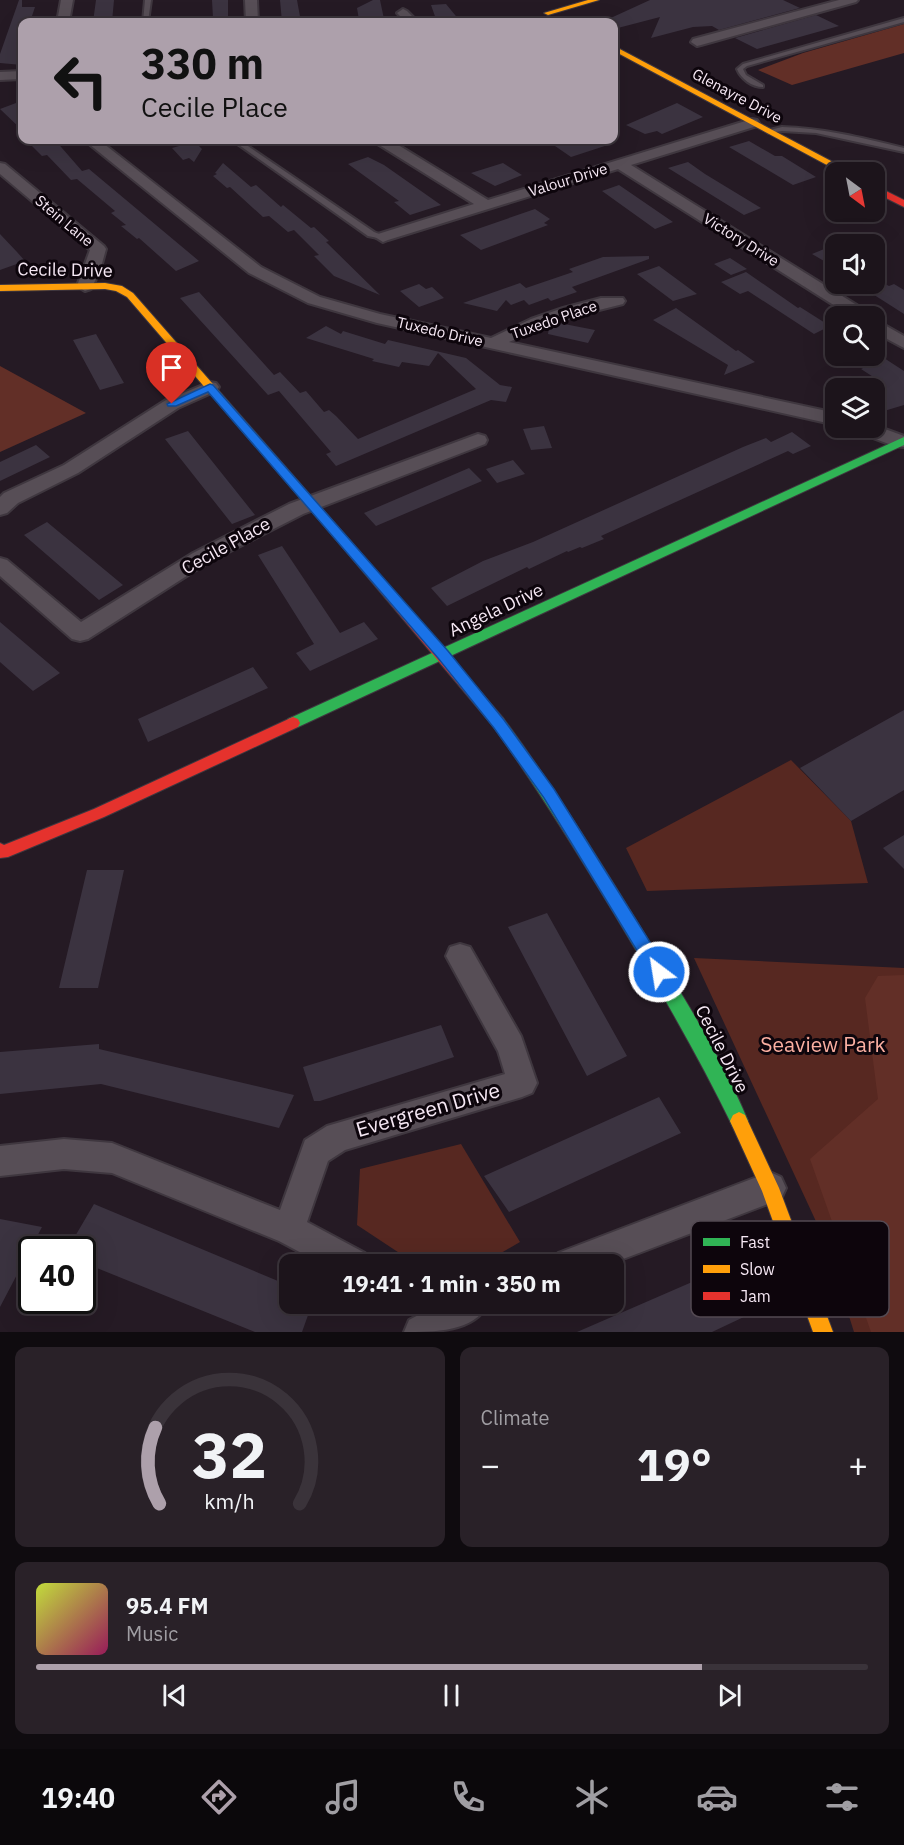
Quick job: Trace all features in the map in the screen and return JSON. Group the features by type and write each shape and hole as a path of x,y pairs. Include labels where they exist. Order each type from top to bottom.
{"street":[{"path":"64,18 67,0"},
{"path":"251,0 252,18"},
{"path":"548,13 596,0"},
{"path":"804,0 822,8"},
{"path":"697,42 852,0"},
{"path":"534,5 558,18"},
{"path":"403,14 408,18"},
{"name":"Glenayre Drive","path":"618,50 826,162"},
{"path":"0,76 18,77"},
{"name":"Valour Drive","path":"383,237 752,123"},
{"name":"Tuxedo Drive","path":"96,144 255,270 314,300 377,318 825,417"},
{"path":"387,144 486,205"},
{"name":"Victory Drive","path":"620,164 846,306"},
{"name":"Stein Lane","path":"0,167 98,249 85,286"},
{"path":"885,194 904,204"},
{"name":"Cecile Drive","path":"0,288 112,287 130,295 309,504 443,655 518,749 578,839 670,990 713,1066 770,1188 782,1221"},
{"name":"Tuxedo Place","path":"492,344 510,334 594,304 617,301"},
{"path":"885,331 904,343"},
{"path":"0,508 11,498 71,469 172,404 210,387"},
{"path":"885,436 902,442"},
{"name":"Cecile Place","path":"0,565 80,633 200,558 309,504 478,440"},
{"name":"Angela Drive","path":"1,853 99,813 902,442"},
{"name":"Evergreen Drive","path":"289,1229 316,1151 338,1137 522,1083 510,1046 460,956"},
{"path":"0,1161 64,1154 112,1158 289,1229 335,1254"},
{"path":"595,1254 770,1188"},
{"path":"421,1332 443,1314"},
{"name":"Cecile Drive","path":"817,1317 823,1332"}],"lane":[{"path":"146,18 148,0"},
{"path":"761,86 743,76 740,69 745,65 904,20"},
{"path":"769,131 796,129 904,150"},
{"path":"241,144 371,234 383,237"}],"green space":[{"path":"791,760 851,821 868,883 647,891 626,848"},
{"name":"Seaview Park","path":"694,958 904,968 904,1332 854,1332 849,1317 889,1317 889,1221 816,1221"},
{"path":"461,1144 520,1242 499,1254 401,1254 357,1225 360,1169"}],"shaded area":[{"path":"904,24 904,53 792,85 758,70 803,53"},
{"path":"0,366 86,413 0,452"},
{"path":"904,975 904,1332 871,1332 866,1317 889,1317 889,1221 832,1221 810,1159 878,1099 865,998 878,976"}],"building":[{"path":"19,0 22,0 22,7 35,7 31,18 18,18 18,65 0,63 0,54"},
{"path":"96,0 114,0 112,18 94,18"},
{"path":"212,0 228,0 228,17 213,18"},
{"path":"280,0 297,0 300,18 282,18"},
{"path":"373,0 380,0 384,18 359,18 357,8"},
{"path":"650,0 783,0 800,8 719,30 712,26 693,27 651,38 660,17 618,28 618,18 611,18"},
{"path":"446,4 458,18 436,18 431,5"},
{"path":"816,15 839,26 757,49 735,38"},
{"path":"16,103 18,105 18,126 0,109"},
{"path":"677,103 703,117 662,134 657,131 645,134 626,125"},
{"path":"749,141 775,156 782,156 816,177 793,185 729,147"},
{"path":"58,144 82,171 89,169 199,261 176,271 139,238 137,239 121,226 126,225 111,213 115,211 77,179 71,180 47,155 42,156 31,145"},
{"path":"177,144 197,144 202,149 194,162 189,158 183,160 172,148 179,146"},
{"path":"561,144 611,144 571,157 555,146"},
{"path":"368,157 384,165 441,205 410,215 394,202 399,201 348,164"},
{"path":"688,162 761,208 744,215 668,168"},
{"path":"223,163 251,187 256,185 281,207 283,205 311,228 314,227 329,241 326,242 380,295 334,276 314,256 319,255 294,230 288,232 269,216 263,217 230,187 227,188 213,176 217,174 215,173"},
{"path":"503,163 522,175 495,186 471,173"},
{"path":"619,185 673,222 655,229 602,191"},
{"path":"535,209 550,219 544,223 548,225 481,250 460,235"},
{"path":"0,234 17,252 25,261 0,270"},
{"path":"825,249 825,262 812,254"},
{"path":"649,256 649,259 572,287 577,292 551,301 548,298 529,305 524,300 511,305 506,300 497,311 463,303 520,283 526,288 573,272 569,269 603,257"},
{"path":"730,258 747,269 731,275 714,264"},
{"path":"659,266 697,294 673,301 637,274"},
{"path":"746,272 798,308 800,307 825,323 825,328 814,334 748,291 740,294 721,282"},
{"path":"419,284 426,289 432,287 444,298 419,307 400,291"},
{"path":"885,284 889,286 894,284 904,290 904,314 873,294 885,294"},
{"path":"199,292 274,375 280,372 300,393 306,391 324,412 329,410 358,439 476,389 438,353 429,366 402,362 399,367 372,361 374,359 306,338 326,326 341,334 343,331 385,344 388,340 466,358 500,385 512,387 506,402 491,400 336,466 326,454 331,452 279,391 268,395 180,298"},
{"path":"676,308 755,362 724,375 728,365 653,320"},
{"path":"559,323 595,330 588,343 548,334 549,327"},
{"path":"96,334 124,383 100,390 73,340"},
{"path":"885,359 904,371 904,405 885,411 885,378 875,378 861,369 867,366 885,366"},
{"path":"544,426 552,448 531,450 523,429"},
{"path":"188,431 255,515 232,524 165,439"},
{"path":"792,432 811,446 793,454 788,451 601,536 604,539 567,551 529,569 527,567 447,606 431,588 483,561 533,542 743,447 766,438 771,442"},
{"path":"36,445 50,457 0,481 0,462"},
{"path":"513,460 525,474 497,483 486,469"},
{"path":"469,468 482,481 376,526 364,513"},
{"path":"47,522 123,585 99,600 24,535"},
{"path":"282,546 340,633 364,622 378,639 310,671 296,653 314,644 258,555"},
{"path":"0,622 60,673 33,691 0,662"},
{"path":"253,667 268,688 148,742 138,719"},
{"path":"904,710 904,790 851,821 800,768"},
{"path":"904,835 904,869 883,848"},
{"path":"87,870 124,870 98,988 59,988"},
{"path":"547,913 627,1056 587,1076 508,927"},
{"path":"441,1025 454,1057 314,1101 303,1067"},
{"path":"99,1044 99,1049 294,1095 279,1128 101,1084 0,1094 0,1052"},
{"path":"659,1097 681,1133 509,1212 484,1176"},
{"path":"94,1204 279,1281 279,1314 308,1314 302,1332 255,1332 96,1268 96,1236 75,1236"},
{"path":"0,1219 42,1227 37,1236 18,1236 18,1273 0,1307"},
{"path":"691,1282 691,1317 744,1317 712,1332 577,1332 618,1314 624,1314 624,1312"}],"traffic: fast":[{"path":"293,723 904,441"},
{"path":"498,722 559,810 649,955 696,1037 739,1121"}],"traffic: slow":[{"path":"548,13 596,0"},
{"path":"618,50 826,162"},
{"path":"0,288 105,286 119,288 130,295 349,547"},
{"path":"739,1121 770,1188 782,1221"},
{"path":"817,1317 823,1332"}],"traffic: jam":[{"path":"885,194 904,204"},
{"path":"349,547 498,722"},
{"path":"0,850 3,852 99,813 293,723"}],"route":[{"path":"172,404 210,387 309,504 443,655 499,724 549,793 659,972"}]}
